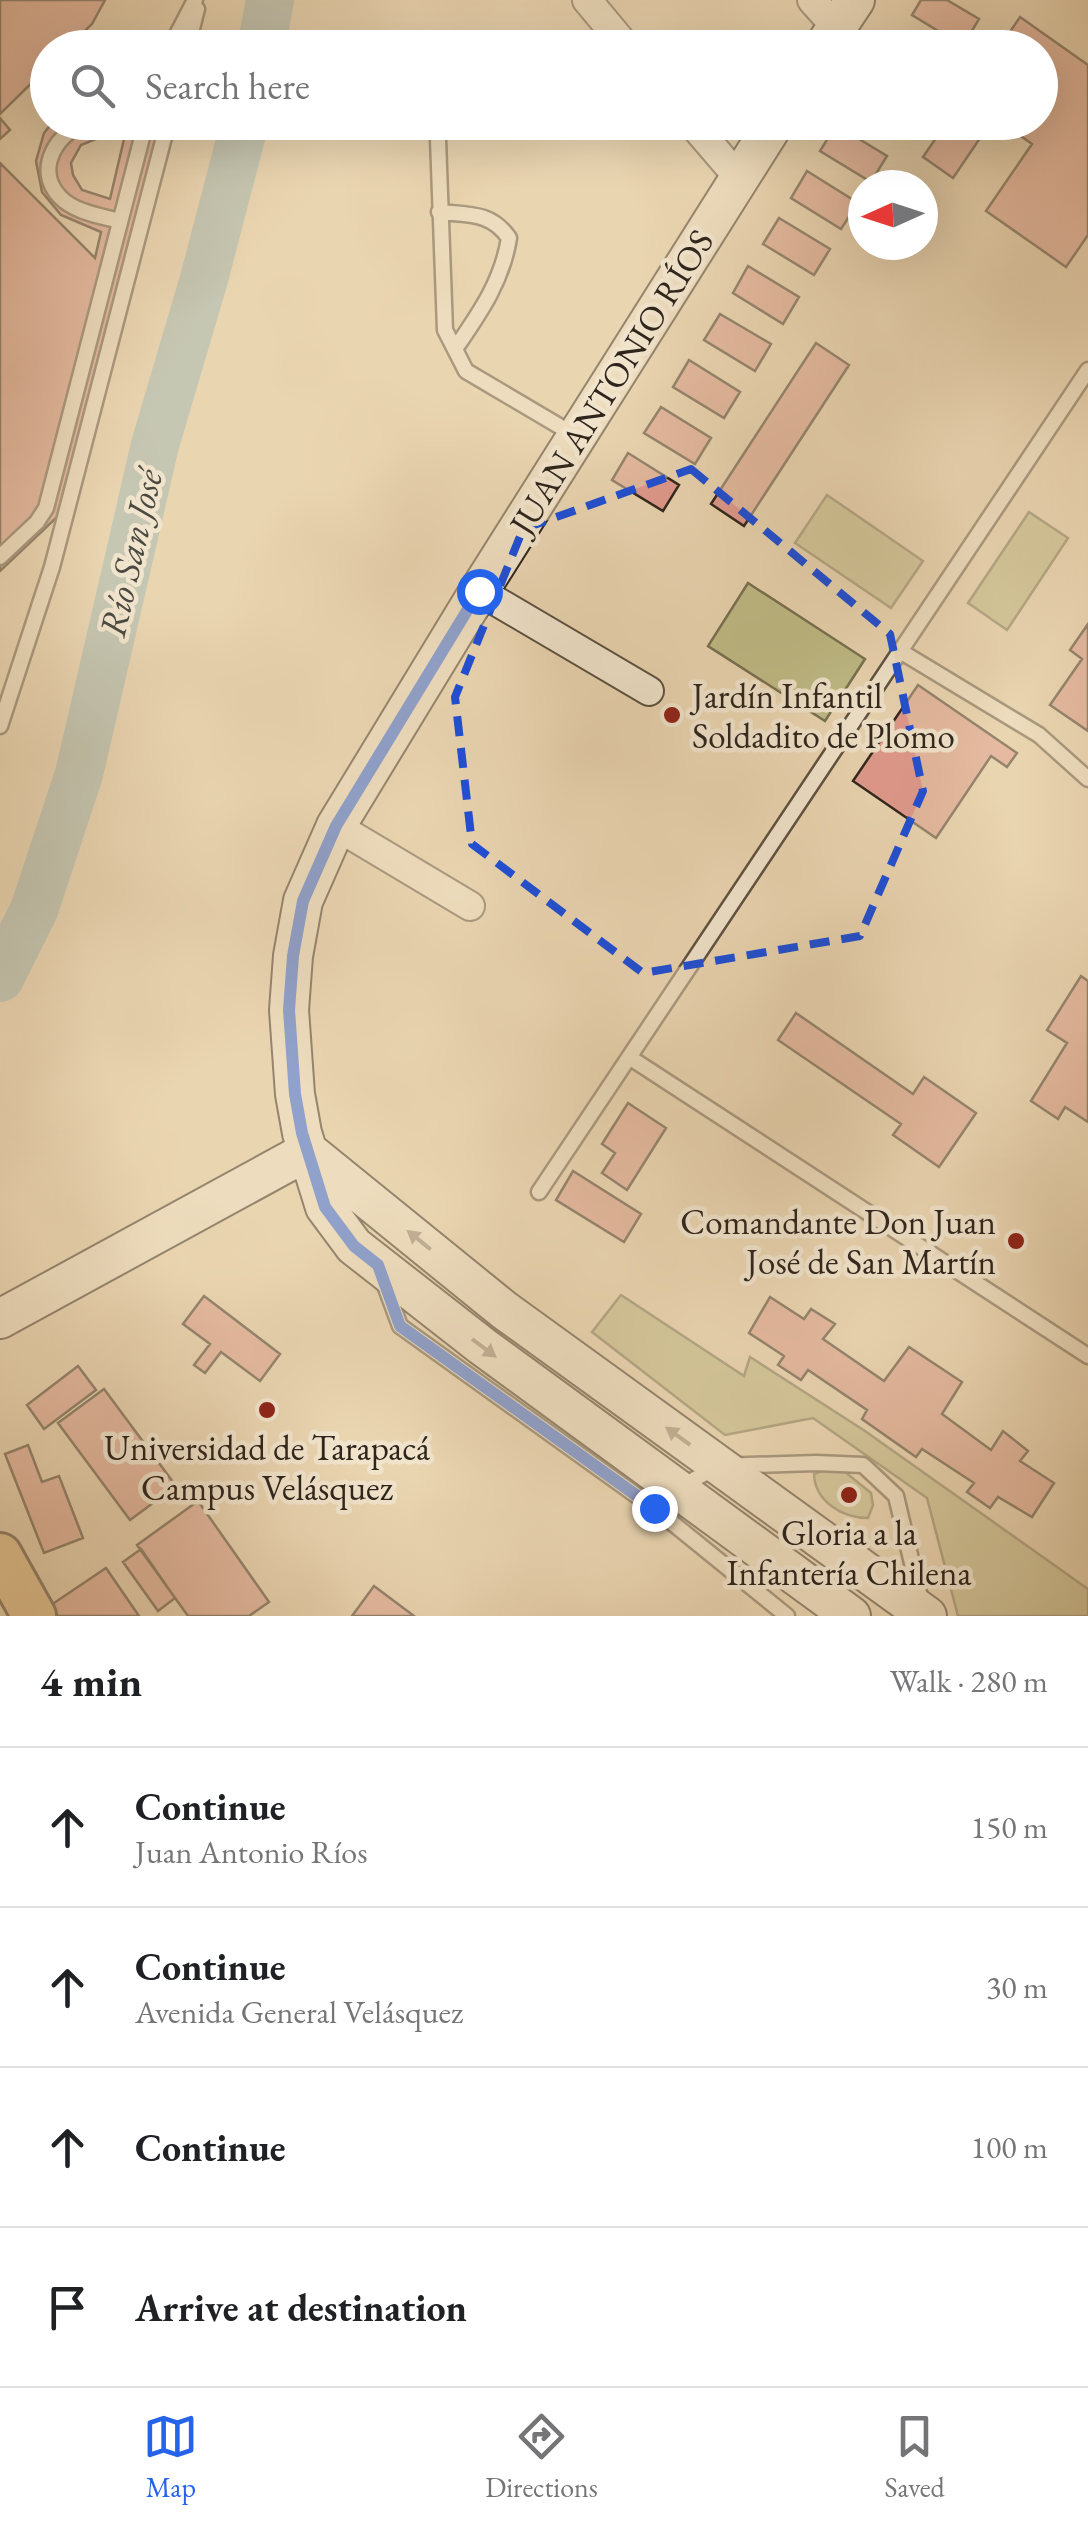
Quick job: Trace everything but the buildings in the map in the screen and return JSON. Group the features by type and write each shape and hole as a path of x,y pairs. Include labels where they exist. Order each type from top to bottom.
{"main road":[{"name":"JUAN ANTONIO RÍOS","path":"763,140 336,826 303,901 289,1010 295,1094 308,1151 325,1207 354,1246 665,1499 851,1616"},
{"path":"0,1320 308,1151 504,1310 925,1615"},
{"path":"0,1555 34,1616"}],"street":[{"path":"587,0 613,30"},
{"path":"707,140 739,178"},
{"path":"479,591 649,691"},
{"path":"336,826 470,906"}],"lane":[{"path":"180,30 197,0"},
{"path":"191,30 197,0"},
{"path":"59,140 50,161 51,181 60,197 69,204 120,221"},
{"path":"0,558 46,508 141,140"},
{"path":"0,726 52,567 163,140"},
{"path":"438,140 445,330 466,372 577,436"},
{"path":"440,212 498,223 509,238 504,268 483,308 454,349"},
{"path":"539,1192 1088,370"},
{"path":"900,652 1010,716 1066,756 1088,778"},
{"path":"629,1057 1088,1356"},
{"path":"787,1616 665,1499 718,1466 863,1465 896,1496 925,1615"}],"highlighted area":[{"path":"691,469 890,634 923,791 860,936 643,973 472,844 455,697 523,529"}],"shaded area":[{"path":"827,495 923,561 891,608 795,543"},
{"path":"1029,512 1068,538 1007,630 968,603"},
{"path":"748,583 865,659 825,721 708,646"},
{"path":"621,1295 744,1376 750,1357 865,1431 1088,1589 1088,1616 958,1616 927,1498 813,1418 725,1435 592,1332"},
{"path":"832,1467 844,1471 871,1493 873,1505 868,1518 840,1511 819,1493 814,1474"}],"waterway":[{"name":"Río San José","path":"264,30 270,0"},
{"name":"Río San José","path":"0,978 34,910 79,774 155,445 240,140"}],"place":[{"name":"Jardín Infantil Soldadito de Plomo","path":"672,715"},
{"name":"Comandante Don Juan José de San Martín","path":"1016,1241"},
{"name":"Universidad de Tarapacá Campus Velásquez","path":"267,1410"},
{"name":"Gloria a la Infantería Chilena","path":"849,1495"}],"route":[{"path":"479,591 336,826 303,901 289,1010 302,1133 325,1207 354,1246 378,1265 400,1326 654,1508"}]}
